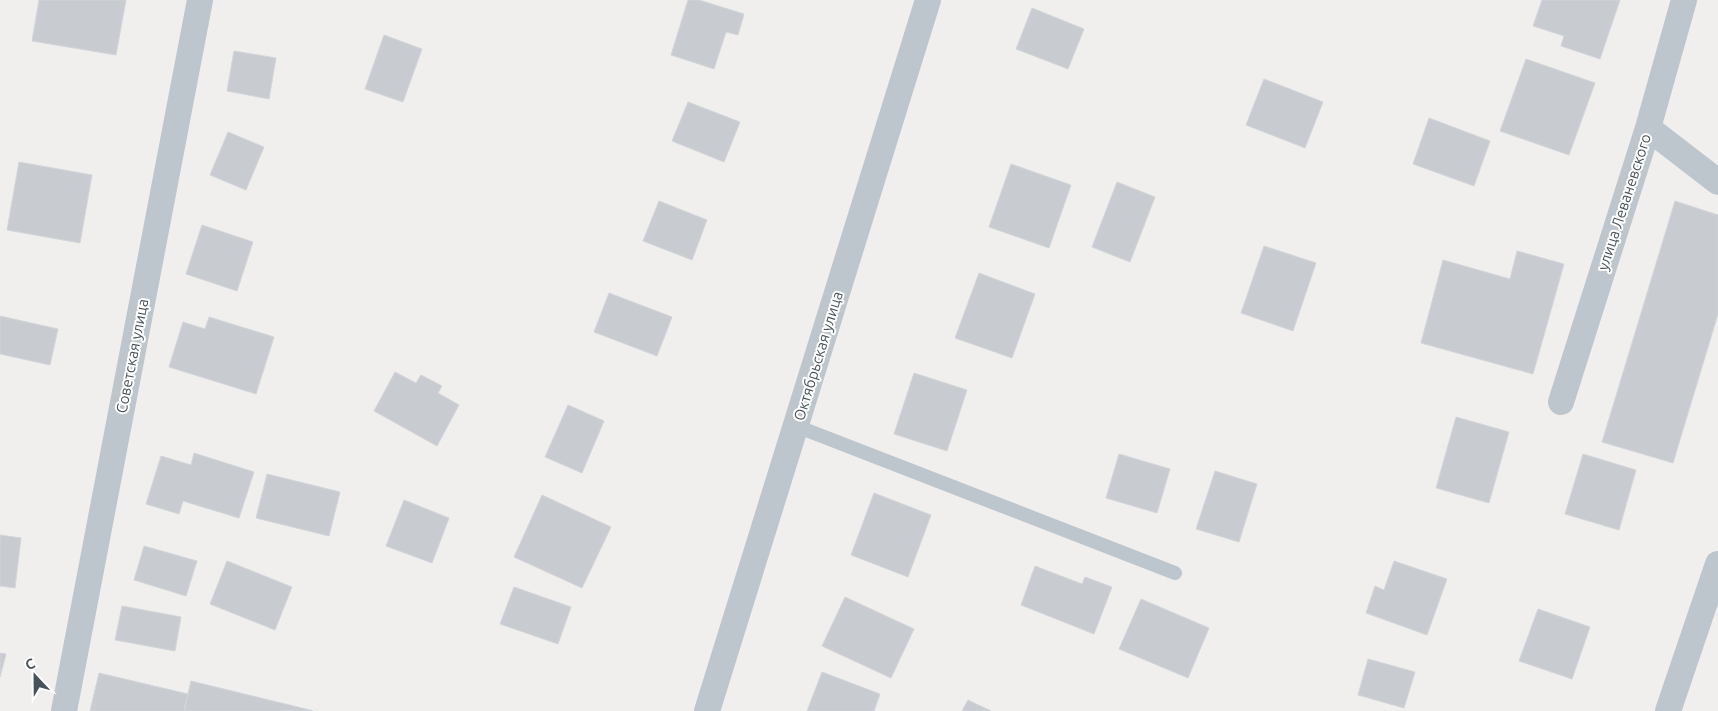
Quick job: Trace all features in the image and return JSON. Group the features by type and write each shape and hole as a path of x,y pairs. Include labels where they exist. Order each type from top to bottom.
{"street":[{"name":"Советская улица","path":"64,711 200,0"},
{"name":"Октябрьская улица","path":"707,711 928,0"},
{"name":"улица Леваневского","path":"1561,402 1648,128 1684,0"},
{"path":"1648,128 1718,182"},
{"path":"1668,711 1718,564"}],"lane":[{"path":"796,426 1175,573"}],"building":[{"path":"39,0 126,0 116,55 32,41"},
{"path":"688,0 699,0 744,14 738,35 726,32 714,69 671,55"},
{"path":"1542,0 1620,0 1600,59 1561,46 1564,36 1533,26"},
{"path":"1032,8 1084,29 1068,69 1016,49"},
{"path":"384,35 422,49 403,102 365,89"},
{"path":"234,51 276,58 269,99 227,91"},
{"path":"1526,59 1595,83 1569,155 1500,131"},
{"path":"1264,79 1323,102 1305,148 1246,125"},
{"path":"688,102 740,122 724,162 672,141"},
{"path":"1429,118 1490,141 1474,186 1413,164"},
{"path":"228,132 264,147 246,190 210,175"},
{"path":"19,162 92,175 80,243 7,230"},
{"path":"1011,164 1071,185 1049,248 989,227"},
{"path":"1117,182 1155,197 1130,262 1092,247"},
{"path":"659,201 707,220 692,260 643,241"},
{"path":"1675,201 1718,215 1718,314 1673,463 1602,442"},
{"path":"202,225 253,242 237,291 186,274"},
{"path":"1264,246 1316,263 1293,331 1241,313"},
{"path":"1517,251 1564,264 1533,374 1421,343 1443,260 1510,279"},
{"path":"979,273 1035,294 1012,358 955,338"},
{"path":"609,293 672,317 657,356 594,332"},
{"path":"0,316 58,329 50,365 0,354"},
{"path":"209,317 274,337 256,394 169,367 183,322 205,329"},
{"path":"395,372 416,383 421,375 442,386 438,393 459,405 437,446 374,411"},
{"path":"914,373 967,390 947,451 894,434"},
{"path":"568,405 604,421 582,473 545,457"},
{"path":"1456,417 1509,432 1489,503 1436,488"},
{"path":"194,453 254,472 239,518 183,501 179,514 146,504 161,456 191,465"},
{"path":"1119,454 1170,469 1157,513 1106,498"},
{"path":"1583,454 1636,470 1619,530 1565,514"},
{"path":"1215,471 1257,484 1239,542 1196,529"},
{"path":"267,474 340,492 329,536 256,518"},
{"path":"874,493 931,515 908,577 851,555"},
{"path":"542,495 611,527 582,588 514,557"},
{"path":"404,500 449,518 432,563 386,546"},
{"path":"0,535 21,538 15,588 0,586"},
{"path":"144,546 197,561 186,596 134,580"},
{"path":"227,561 292,587 275,630 210,604"},
{"path":"1394,561 1447,579 1427,635 1366,613 1375,586 1384,590"},
{"path":"1035,566 1082,584 1085,577 1112,587 1094,634 1021,605"},
{"path":"514,587 571,607 558,644 500,624"},
{"path":"845,597 914,629 891,678 822,646"},
{"path":"1141,599 1209,628 1188,678 1119,649"},
{"path":"122,606 181,617 175,651 115,640"},
{"path":"1538,609 1590,627 1572,679 1519,661"},
{"path":"0,653 6,654 0,677"},
{"path":"1368,659 1415,672 1404,708 1358,695"},
{"path":"822,672 880,694 874,711 807,711"},
{"path":"99,673 188,694 184,711 90,711"},
{"path":"191,681 314,711 184,711"},
{"path":"968,700 991,711 962,711"}]}
